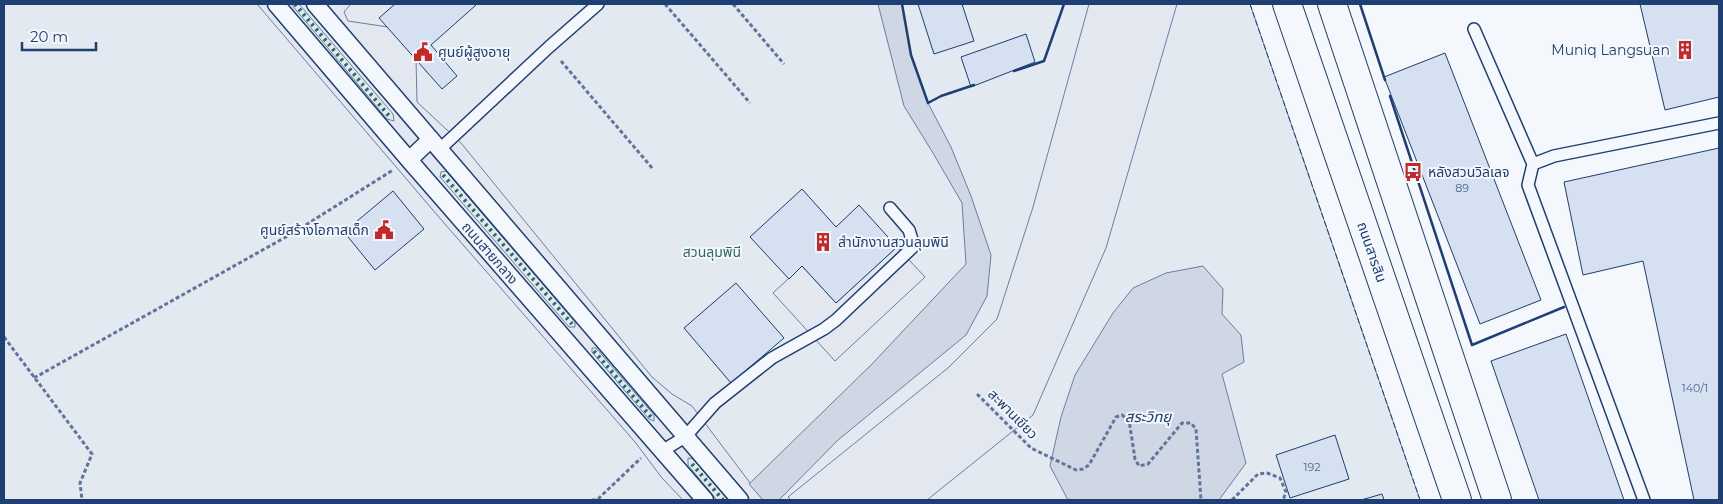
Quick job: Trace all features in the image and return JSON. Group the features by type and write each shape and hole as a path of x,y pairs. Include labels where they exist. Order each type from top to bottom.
{"street":[{"name":"ถนนสายกลาง","path":"276,4 705,500"},
{"name":"ถนนสารสิน","path":"1287,4 1457,500"},
{"path":"1332,4 1497,500"},
{"path":"324,7 436,144 740,500"},
{"path":"409,160 436,144"},
{"path":"573,348 594,330"}],"lane":[{"path":"436,144 598,4"},
{"path":"1474,29 1533,164 1528,185 1644,500"},
{"path":"1533,164 1554,156 1719,122"},
{"path":"659,447 685,437 716,403 772,358 824,329 836,320 914,246 910,230 890,208"}],"path":[{"path":"665,4 750,103"},
{"path":"734,4 784,64"},
{"path":"549,47 653,169"},
{"path":"34,378 293,232 409,160"},
{"path":"4,337 92,454 80,482 82,500"},
{"name":"สะพานเขียว","path":"977,394 1031,448 1076,470 1083,469 1089,465 1116,417 1122,415 1129,420 1134,459 1139,466 1148,464 1182,423 1191,423 1196,429 1201,500"},
{"path":"592,500 599,500 659,447"},
{"path":"1232,500 1258,474 1267,473 1280,478 1286,492 1283,500"}],"green space":[{"name":"สวนลุมพินี","path":"4,4 1250,4 1420,500 4,500"}],"shaded area":[{"path":"257,4 291,4 387,119 394,121 393,114 299,4 351,4 344,12 348,21 388,27 416,59 417,102 461,143 652,377 672,394 692,406 763,500 728,500 693,459 688,458 688,465 717,500 683,500 662,478 635,442 444,223","holes":["446,171 575,322 575,327 569,327 440,177 441,172","592,348 596,348 654,415 654,421 649,419 592,352"]},
{"path":"1089,4 1177,4 1106,248 1033,415 927,500 791,500 788,497 949,367 997,319 1033,207"},
{"path":"897,247 925,277 835,361 773,293 802,266 836,303"}],"water":[{"path":"878,4 902,4 911,55 928,103 951,147 971,196 991,255 987,296 966,335 838,440 779,500 763,500 749,484 872,364 966,264 962,203 904,106"},
{"name":"สระวิทยุ","path":"1203,266 1223,289 1222,314 1241,335 1244,362 1222,374 1246,463 1219,500 1068,500 1050,466 1061,417 1075,375 1113,313 1133,288 1166,273"}],"building":[{"name":"ศูนย์ผู้สูงอายุ","path":"395,4 476,5 431,45 457,76 442,89 379,18"},
{"path":"918,4 962,4 974,41 934,54"},
{"name":"Muniq Langsuan","path":"1640,4 1719,4 1719,97 1665,110"},
{"path":"1026,34 1035,62 971,87 961,57"},
{"path":"1445,53 1541,300 1480,324 1384,77"},
{"path":"1719,148 1719,500 1694,500 1643,261 1583,275 1564,182"},
{"name":"สำนักงานสวนลุมพินี","path":"802,189 836,227 859,205 897,247 836,303 802,266 789,279 750,237"},
{"name":"ศูนย์สร้างโอกาสเด็ก","path":"393,191 424,229 375,270 344,232"},
{"path":"736,283 784,338 731,383 684,328"},
{"path":"1566,334 1624,500 1539,500 1491,361"},
{"path":"1335,435 1349,479 1290,498 1276,455"},
{"path":"1382,494 1384,500 1361,500"}],"hedge":[{"path":"295,4 390,117"},
{"path":"443,175 572,324"},
{"path":"594,351 651,417"},
{"path":"692,464 723,500"}],"fence":[{"path":"1250,4 1420,500"}],"wall":[{"path":"902,4 911,55 928,103 941,96 974,85"},
{"path":"1014,71 1044,61 1064,4"},
{"path":"1360,4 1385,80"},
{"path":"1390,96 1472,345 1564,307"}],"place":[{"name":"Muniq Langsuan","path":"1685,50"},
{"name":"ศูนย์ผู้สูงอายุ","path":"423,52"},
{"name":"หลังสวนวิลเลจ","path":"1413,172"},
{"name":"ศูนย์สร้างโอกาสเด็ก","path":"384,230"},
{"name":"สำนักงานสวนลุมพินี","path":"823,242"}]}
